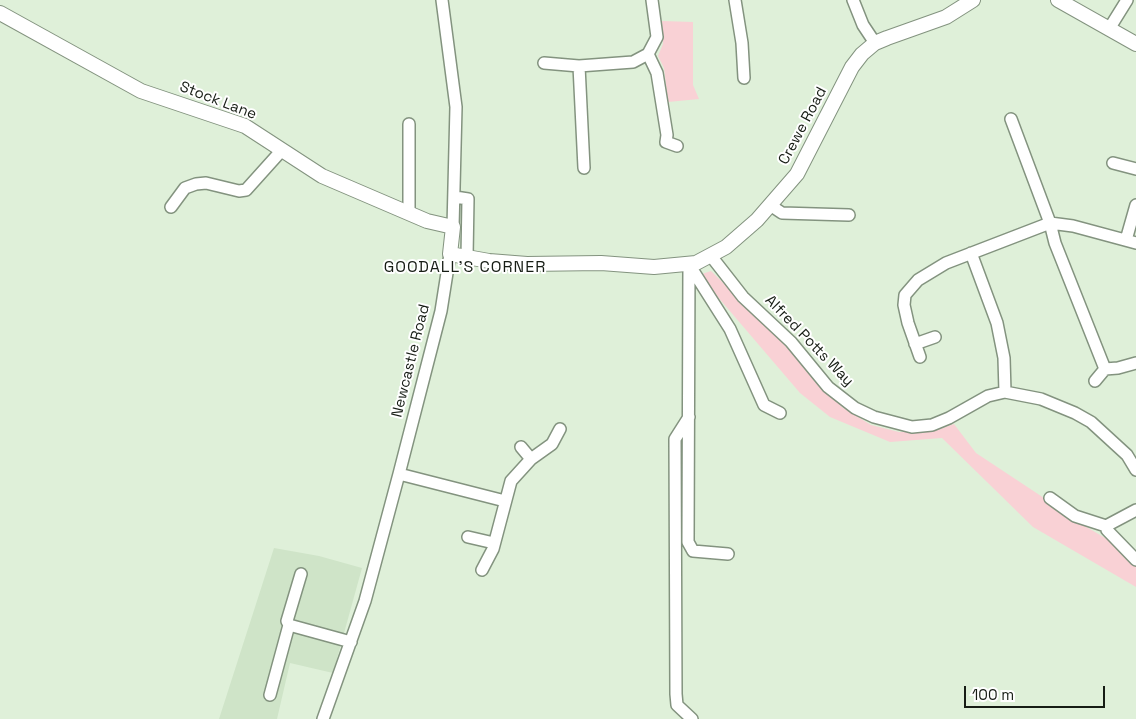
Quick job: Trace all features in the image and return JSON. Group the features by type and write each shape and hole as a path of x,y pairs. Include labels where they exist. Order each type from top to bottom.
{"main road":[{"name":"Crewe Road","path":"450,254 527,264 601,263 654,267 689,264 711,256 745,230 797,174 852,67 862,54 875,43 946,17 973,0"},
{"path":"1060,0 1136,44"},
{"name":"Stock Lane","path":"0,13 141,91 245,126 322,176 436,224 453,227"},
{"name":"Newcastle Road","path":"450,254 453,227"}],"street":[{"name":"Newcastle Road","path":"442,0 456,107 453,227"},
{"path":"544,63 578,66 633,62 648,54 657,37 652,0"},
{"path":"735,0 742,43 744,78"},
{"path":"852,0 863,25 875,43"},
{"path":"1109,29 1127,0"},
{"path":"648,54 657,73 667,134 666,142 677,146"},
{"path":"578,66 584,168"},
{"path":"1011,119 1050,223 1055,243 1104,369"},
{"path":"409,124 409,213"},
{"path":"171,207 185,188 196,184 206,183 239,191 246,190 282,150"},
{"path":"1113,163 1136,169"},
{"path":"455,197 468,198 467,257"},
{"path":"770,205 782,213 849,215"},
{"path":"920,357 904,305 905,295 911,287 927,274 946,263 1050,223 1073,226 1131,242 1136,205"},
{"path":"971,253 997,323 1004,358 1006,392"},
{"name":"Newcastle Road","path":"324,719 365,601 400,474 440,311 450,254"},
{"name":"Alfred Potts Way","path":"711,256 744,297 791,342 828,387 855,408 874,417 912,426 932,425 949,418 988,396 1006,392 1041,399 1083,417 1106,434 1126,455 1136,470"},
{"path":"689,264 730,329 764,405 780,413"},
{"path":"689,264 688,542 693,551 728,554"},
{"path":"915,344 935,337"},
{"path":"1095,381 1104,369 1118,368 1136,363"},
{"path":"689,417 676,439 676,694 677,705 692,719"},
{"path":"482,570 494,546 505,501 514,475 531,459 552,444 560,429"},
{"path":"521,447 531,459"},
{"path":"400,474 505,501"},
{"path":"1050,498 1075,516 1089,521 1107,532 1136,560"},
{"path":"1107,532 1136,510"},
{"path":"468,537 494,546"},
{"path":"270,695 289,625 287,621 301,574"},
{"path":"289,625 350,642"}],"shaded area":[{"path":"662,21 693,22 693,85 699,99 668,102 664,68 658,56 663,44"},
{"path":"711,271 763,322 842,407 871,425 899,432 934,431 954,424 976,453 1041,496 1061,512 1112,542 1136,565 1136,587 1033,527 942,438 890,442 830,417 800,393 699,275"},
{"path":"274,548 319,556 362,568 333,673 290,663 277,719 219,719"}],"district":[{"name":"GOODALL'S CORNER","path":"465,268"}]}
